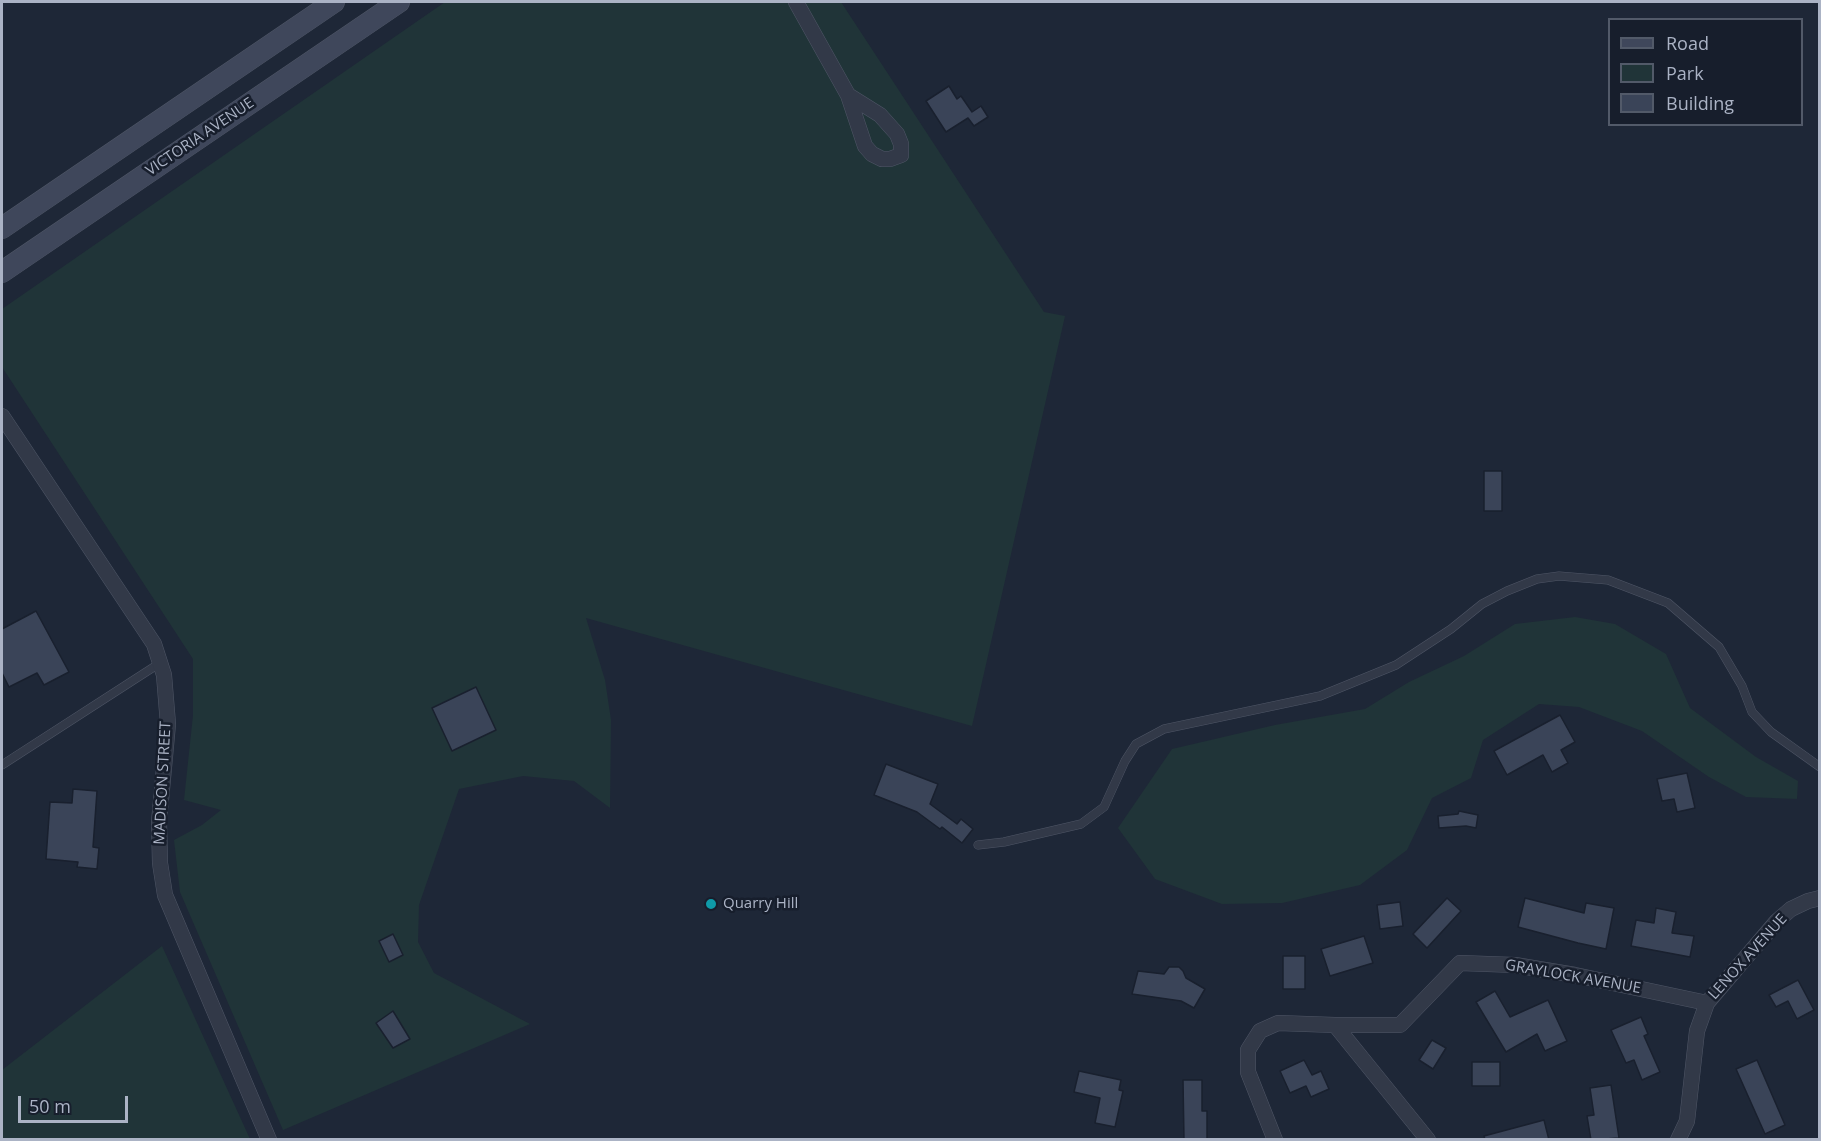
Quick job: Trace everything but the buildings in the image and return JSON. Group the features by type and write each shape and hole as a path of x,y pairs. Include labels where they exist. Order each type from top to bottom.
{"main road":[{"path":"2,228 334,2"},
{"name":"VICTORIA AVENUE","path":"2,272 399,2"}],"street":[{"path":"796,2 848,95"},
{"name":"MADISON STREET","path":"2,416 154,644 164,675 168,724 159,822 159,863 165,895 269,1140"},
{"name":"LENOX AVENUE","path":"1678,1140 1687,1121 1697,1031 1707,1003 1776,921 1791,909 1820,898"},
{"name":"GRAYLOCK AVENUE","path":"1275,1140 1248,1072 1248,1050 1260,1031 1278,1023 1400,1025 1460,963 1515,965 1575,975 1707,1003"},
{"path":"1335,1025 1428,1140"}],"lane":[{"path":"978,845 1004,842 1081,824 1104,807 1125,761 1136,744 1164,729 1320,696 1396,665 1452,629 1482,604 1507,591 1537,579 1558,576 1608,580 1668,603 1719,646 1742,686 1752,712 1772,732 1820,767"},
{"path":"2,765 160,663"}],"green space":[{"path":"445,2 841,2 1044,312 1065,316 972,726 586,618 605,680 611,720 610,808 574,781 523,776 459,789 419,905 418,942 434,973 530,1024 283,1130 180,892 174,840 202,825 221,810 184,800 193,715 193,659 2,367 2,309"},
{"path":"1575,617 1615,624 1666,654 1690,708 1756,757 1798,781 1797,799 1746,797 1709,777 1642,731 1579,707 1539,704 1483,740 1471,778 1432,798 1407,850 1360,885 1282,903 1222,904 1155,879 1118,828 1172,749 1275,725 1365,709 1409,682 1464,656 1515,624"},
{"path":"162,946 250,1139 2,1139 2,1070"}],"place":[{"name":"Quarry Hill","path":"711,904"}]}
